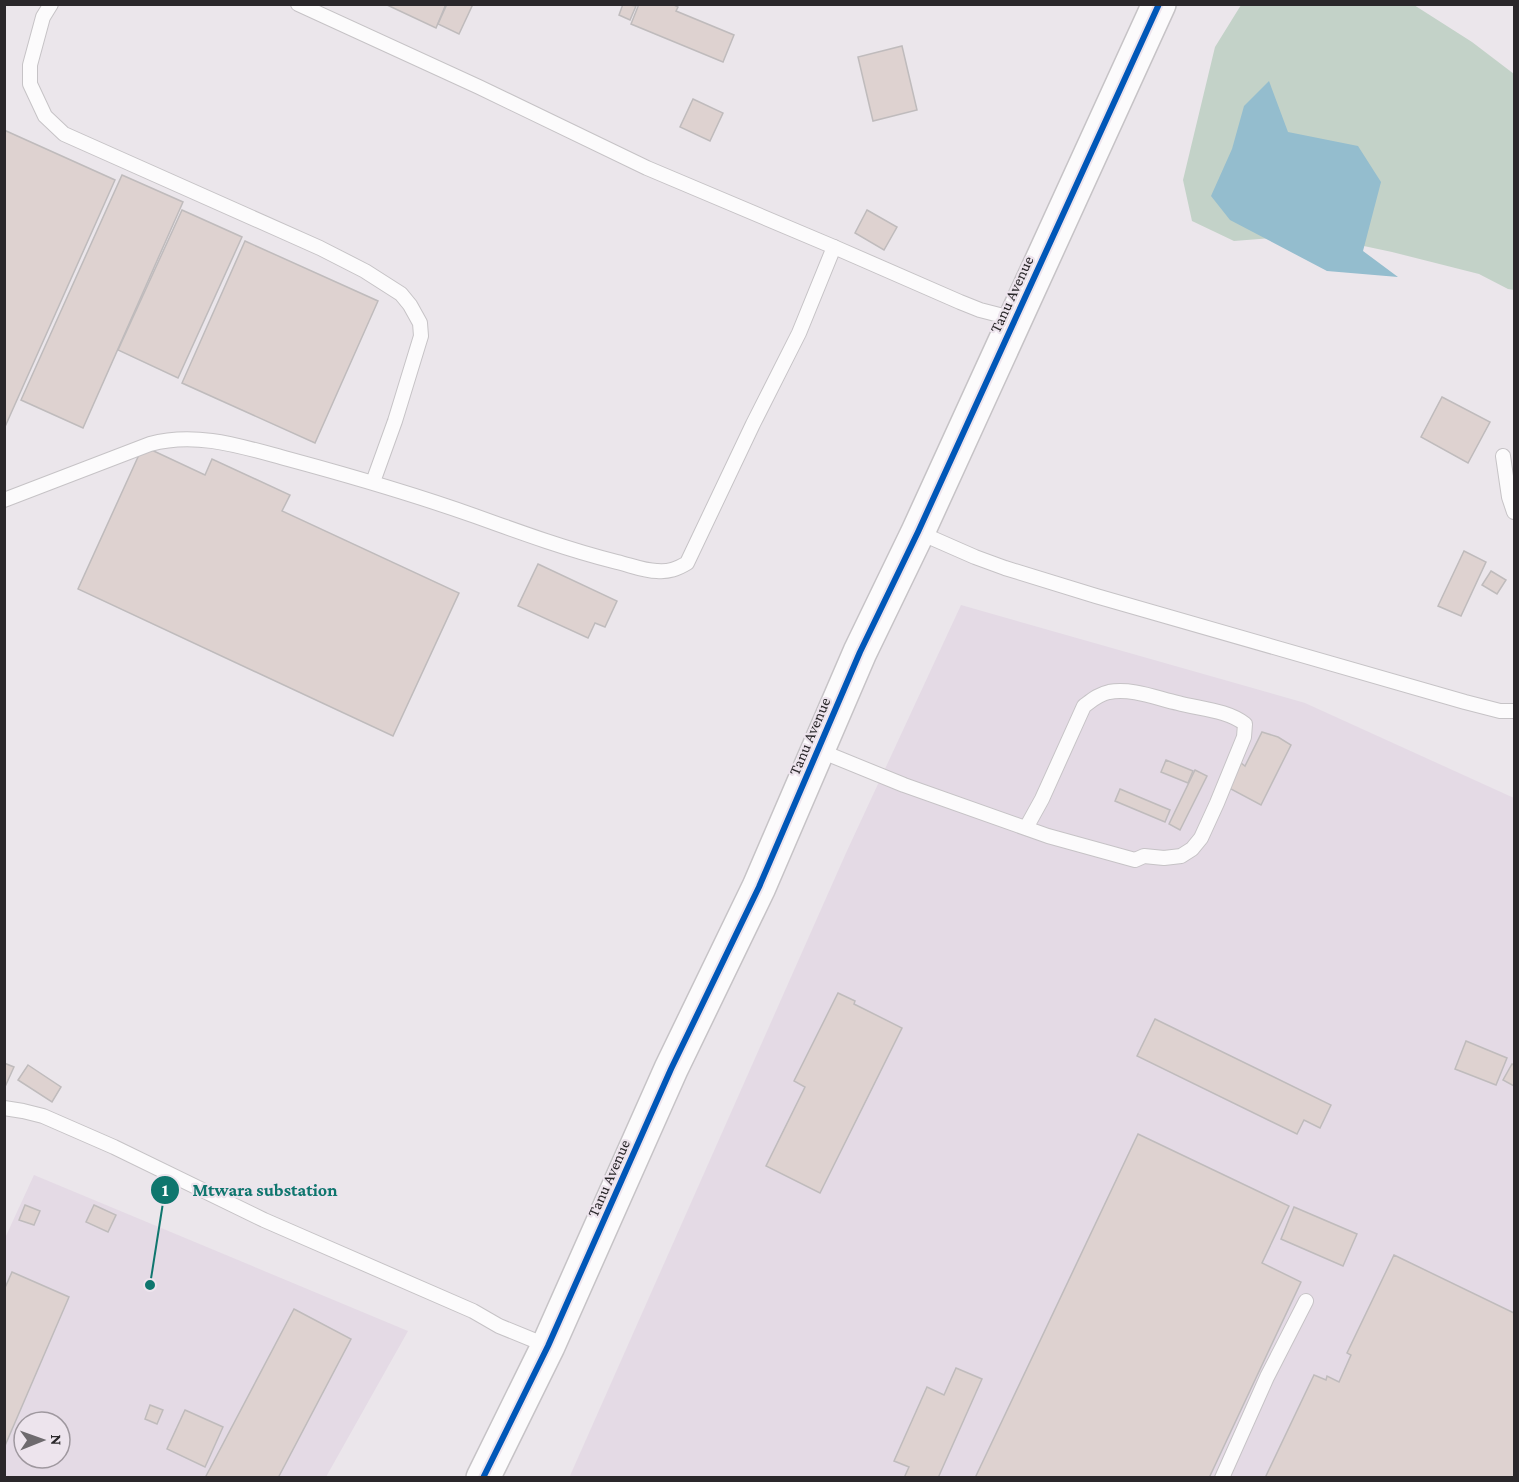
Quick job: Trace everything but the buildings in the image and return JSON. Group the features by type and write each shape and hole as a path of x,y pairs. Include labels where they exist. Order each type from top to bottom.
{"street":[{"name":"Tanu Avenue","path":"483,1478 548,1346 671,1069 759,887 860,652 918,532 1159,4"}],"lane":[{"path":"51,4 43,17 30,65 30,84 45,116 64,134 320,248 401,294 410,305 420,323 421,336 395,421 373,482"},
{"path":"298,4 479,87 647,168 960,302 1015,319"},
{"path":"4,500 150,444 180,438 209,439 373,482 581,553 655,572 676,569 687,563 799,333 834,247"},
{"path":"1503,456 1509,497 1515,512"},
{"path":"918,532 1005,568 1096,596 1465,702 1500,711 1515,711"},
{"path":"817,750 904,785 1048,836 1135,860 1144,856 1164,858 1181,856 1192,849 1201,838 1244,737 1245,724 1221,712 1138,693 1110,692 1096,696 1084,706 1042,799 1026,828"},
{"path":"4,1108 44,1116 114,1147 264,1220 548,1346"},
{"path":"1222,1478 1267,1377 1306,1301"}],"shaded area":[{"path":"1241,5 1414,5 1472,42 1514,74 1514,290 1479,274 1392,252 1312,235 1234,241 1192,221 1183,180 1215,47"},
{"path":"961,605 1305,703 1514,798 1514,1477 569,1478 846,853"},
{"path":"34,1175 408,1331 326,1477 5,1478 5,1238"}],"water":[{"path":"1269,81 1288,132 1358,146 1381,182 1363,251 1398,277 1327,271 1230,220 1211,196 1232,149 1244,106"}],"cycle path":[{"path":"483,1478 548,1346 671,1069 759,887 860,652 918,532 1159,4"}],"place":[{"name":"Mtwara substation","path":"150,1285"}]}
